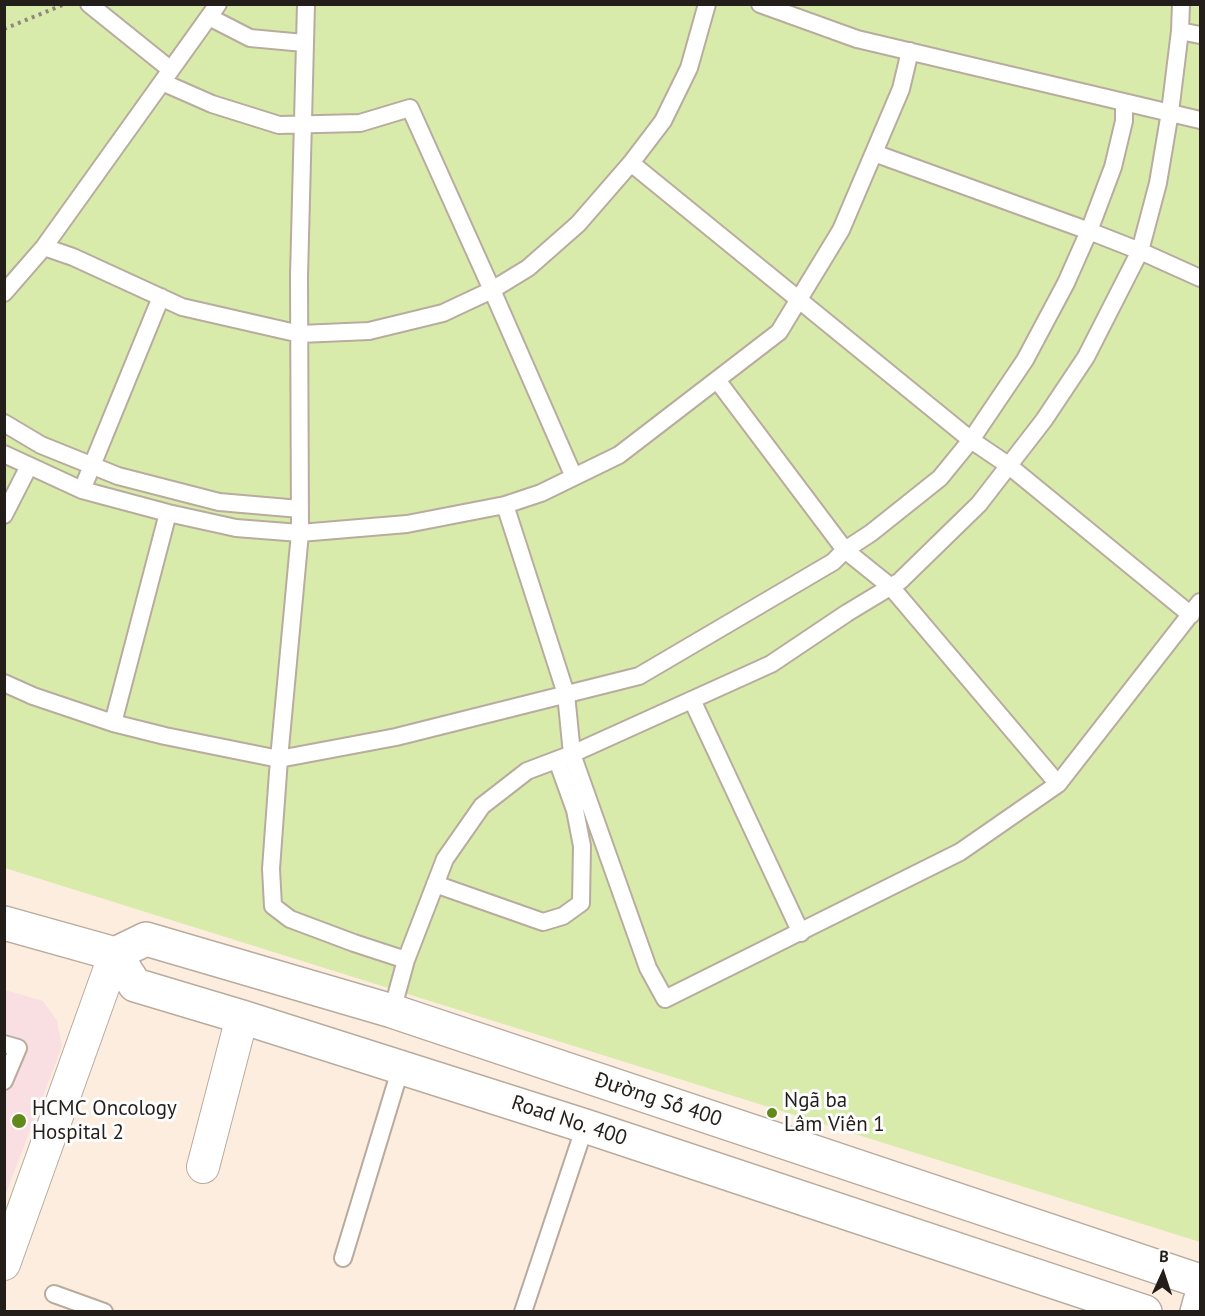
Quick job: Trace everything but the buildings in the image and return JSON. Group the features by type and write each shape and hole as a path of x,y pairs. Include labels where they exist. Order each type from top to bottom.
{"street":[{"path":"4,923 115,954 4,1264"},
{"name":"Đường Số 400","path":"115,954 146,939 392,1011 1200,1281"},
{"name":"Road No. 400","path":"115,954 135,985 585,1126 1145,1311"},
{"path":"203,1167 242,1017"},
{"path":"1197,1311 1200,1301"}],"lane":[{"path":"89,4 167,76 212,104 279,125 360,123 410,108 574,477"},
{"path":"306,4 299,276 300,533 271,869 273,906 290,919 406,960"},
{"path":"44,247 73,257 182,307 300,334 369,331 443,313 492,290 528,268 578,224 631,163 663,121 689,68 708,4"},
{"path":"760,4 857,39 1200,120"},
{"path":"392,1011 406,960 445,859 482,806 527,771 564,757 771,664 900,581 979,504 1044,420 1086,357 1140,251 1158,183 1170,112 1181,4"},
{"path":"4,293 44,247 213,11 250,38 304,43"},
{"path":"1180,31 1200,35"},
{"path":"4,454 82,490 168,513 236,528 300,533 407,524 505,505 541,493 619,455 779,332 841,230 901,89 910,51"},
{"path":"4,683 33,696 113,723 279,759 396,737 639,676 833,562 845,550 872,533 940,478 971,440 1025,360 1066,283 1113,167 1124,121 1124,102"},
{"path":"874,153 1089,231 1200,278"},
{"path":"564,757 648,968 665,999 960,852 1058,784 1196,609 1008,465 971,440 631,163"},
{"path":"82,490 161,297"},
{"path":"717,380 845,550 891,587 1058,784"},
{"path":"4,423 41,445 117,476 219,502 300,509"},
{"path":"4,516 29,466"},
{"path":"435,884 543,922 563,916 581,903 582,846 564,757 566,694 505,505"},
{"path":"113,723 168,513"},
{"path":"692,700 801,933"},
{"path":"4,1044 18,1048 4,1081"},
{"path":"343,1258 401,1067"},
{"path":"523,1311 585,1126"},
{"path":"54,1294 104,1311"}],"path":[{"path":"4,29 65,4"}],"shaded area":[{"name":"HCMC Oncology Hospital 2","path":"5,990 43,1001 57,1021 62,1046 5,1196"}],"green space":[{"path":"5,5 1200,5 1200,1242 5,868"}],"place":[{"name":"Ngã ba Lâm Viên 1","path":"772,1113"},
{"name":"HCMC Oncology Hospital 2","path":"19,1121"}]}
